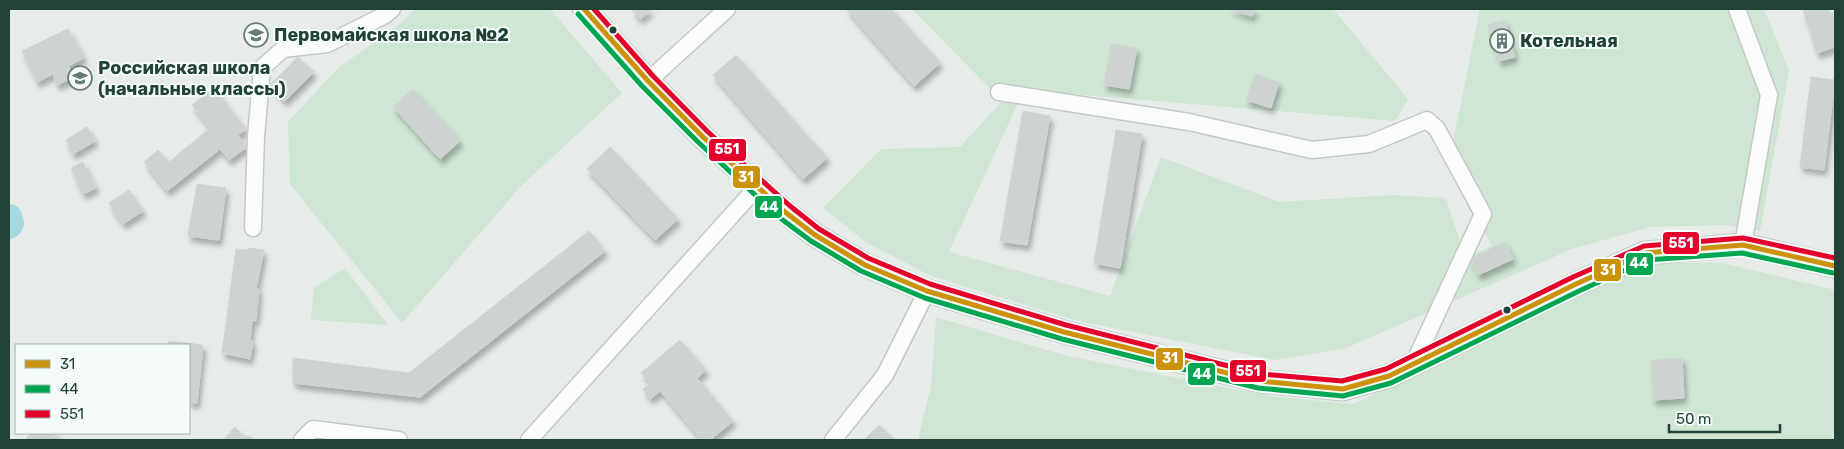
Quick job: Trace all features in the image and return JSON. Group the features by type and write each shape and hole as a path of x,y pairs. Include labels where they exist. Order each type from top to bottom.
{"main road":[{"path":"584,9 648,81 702,136 785,212 815,235 865,266 927,291 1064,332 1259,380 1343,389 1389,376 1576,284 1646,253 1744,245 1835,266"}],"street":[{"path":"253,228 256,136 262,68 283,49 327,44 385,15 392,9"},
{"path":"648,81 727,9"},
{"path":"1737,9 1769,95 1744,245"},
{"path":"999,92 1189,122 1312,150 1369,144 1427,120 1437,129 1483,214 1413,365"},
{"path":"529,440 758,186"},
{"path":"833,440 885,375 927,291"},
{"path":"302,440 313,429 399,440"}],"green space":[{"path":"415,9 550,9 622,93 521,186 402,323 290,184 288,122 338,68 400,24"},
{"path":"912,9 1333,9 1408,99 1395,121 1024,90 949,252 1110,296 1161,157 1279,202 1393,195 1446,198 1465,257 1492,246 1449,161 1480,9 1764,9 1789,71 1760,231 1726,225 1650,227 1572,249 1344,349 1274,360 1078,321 931,276 867,243 823,208 881,149 960,147 1002,101"},
{"path":"1647,263 1723,263 1835,290 1835,440 918,440 931,386 936,317 1067,356 1270,396 1353,404"},
{"path":"345,268 388,325 311,320 314,288"}],"building":[{"path":"631,9 652,9 640,19"},
{"path":"846,9 892,9 940,63 914,86"},
{"path":"1229,9 1255,9 1252,16"},
{"path":"1803,9 1829,9 1835,28 1835,47 1817,53"},
{"name":"Котельная","path":"1505,20 1515,57 1499,61 1488,25"},
{"path":"68,29 84,58 68,66 74,77 57,85 53,74 37,82 22,51"},
{"path":"1111,44 1137,48 1129,89 1104,85"},
{"path":"736,55 827,158 803,179 713,75"},
{"path":"298,57 314,72 285,101 269,86"},
{"path":"1255,74 1279,82 1271,108 1246,100"},
{"path":"1811,77 1835,80 1824,170 1800,167"},
{"path":"214,88 246,129 238,135 247,147 229,160 220,149 167,191 144,162 158,150 169,162 210,128 192,105"},
{"path":"413,89 460,141 440,159 393,107"},
{"path":"1023,111 1050,116 1027,245 1000,241"},
{"path":"87,127 95,141 73,154 66,140"},
{"path":"1116,130 1142,134 1120,268 1094,263"},
{"path":"610,147 678,219 655,240 587,169"},
{"path":"83,162 96,188 83,194 71,168"},
{"path":"197,184 226,188 219,240 188,236"},
{"path":"129,190 143,211 123,224 109,203"},
{"path":"589,231 605,251 420,397 293,383 293,358 409,373"},
{"path":"1505,242 1513,259 1478,275 1471,258"},
{"path":"249,248 264,250 256,289 259,289 256,321 252,320 250,341 253,341 250,359 222,353 236,249 248,250"},
{"path":"680,340 706,370 697,378 733,421 710,440 702,440 660,391 650,399 643,389 650,383 641,373"},
{"path":"169,341 203,345 197,403 190,402 190,344 168,344"},
{"path":"1682,358 1684,398 1653,400 1651,360"},
{"path":"879,425 895,440 864,440"},
{"path":"235,427 242,435 251,437 252,440 223,440"},
{"path":"30,434 57,434 50,440 25,440"}],"waterway":[{"path":"9,217 11,223 9,226"}],"transit line":[{"name":"31","path":"584,9 648,81 702,136 785,212 815,235 865,265 927,291 1064,332 1259,381 1343,389 1389,376 1576,284 1645,253 1743,245 1835,266"},
{"name":"551","path":"594,9 653,76 707,131 790,206 819,229 868,258 930,284 1066,325 1260,374 1342,381 1386,369 1573,277 1644,246 1743,238 1835,258"},
{"name":"44","path":"578,14 642,86 697,141 780,218 811,241 861,271 925,298 1062,339 1258,388 1343,396 1391,383 1579,291 1647,260 1742,253 1833,273"}],"place":[{"name":"Первомайская школа №2","path":"256,35"},
{"name":"Котельная","path":"1502,41"},
{"name":"Российская школа (начальные классы)","path":"80,78"}]}
